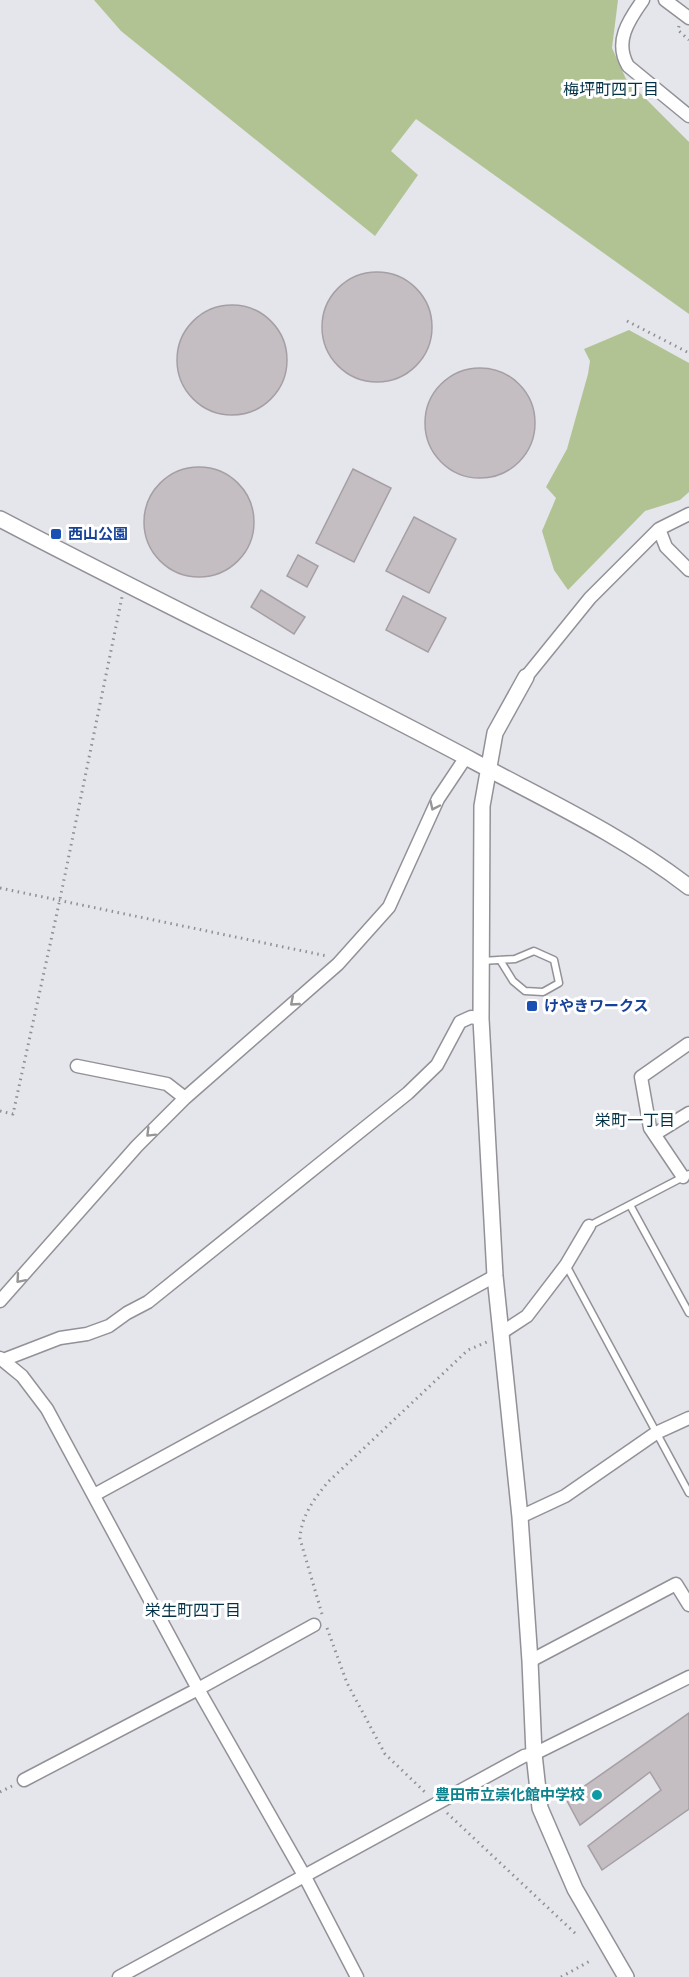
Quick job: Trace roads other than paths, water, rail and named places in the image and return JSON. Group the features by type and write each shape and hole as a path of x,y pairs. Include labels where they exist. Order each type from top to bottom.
{"street":[{"path":"643,0 625,28 621,44 622,57 628,66 689,116"},
{"path":"665,0 689,18"},
{"path":"626,1977 575,1889 540,1808 534,1754 520,1517 497,1336 481,1019 482,806 495,733 526,677 590,598 659,529 689,514"},
{"path":"0,519 124,585 232,637 535,792 632,845 689,886"},
{"path":"659,529 666,547 689,570"},
{"path":"0,1301 137,1146 185,1098 338,964 389,907 438,799 465,757"},
{"path":"357,1977 305,1877 198,1689 47,1409 22,1376 2,1359 60,1338 87,1334 109,1326 148,1302 408,1094 437,1065 460,1022 471,1017 481,1019"},
{"path":"686,1176 650,1128 641,1077 688,1044"},
{"path":"77,1066 167,1083 185,1098"},
{"path":"655,1134 689,1113"},
{"path":"497,1336 527,1316 566,1265 589,1226"},
{"path":"94,1495 495,1276"},
{"path":"520,1517 565,1496 656,1433 689,1418"},
{"path":"530,1661 676,1584 689,1605"},
{"path":"24,1780 321,1623"},
{"path":"119,1977 524,1756 534,1754 689,1677"}],"lane":[{"path":"481,961 515,959 534,951 554,960 559,982 543,992 525,991 513,981 500,960"},
{"path":"589,1226 686,1176"},
{"path":"630,1205 689,1313"},
{"path":"566,1265 689,1493"}],"place":[{"name":"西山公園","path":"56,534"},
{"name":"けやきワークス","path":"532,1006"},
{"name":"豊田市立崇化館中学校","path":"597,1795"}],"district":[{"name":"梅坪町四丁目","path":"611,89"},
{"name":"栄町一丁目","path":"635,1120"},
{"name":"栄生町四丁目","path":"193,1610"}]}
